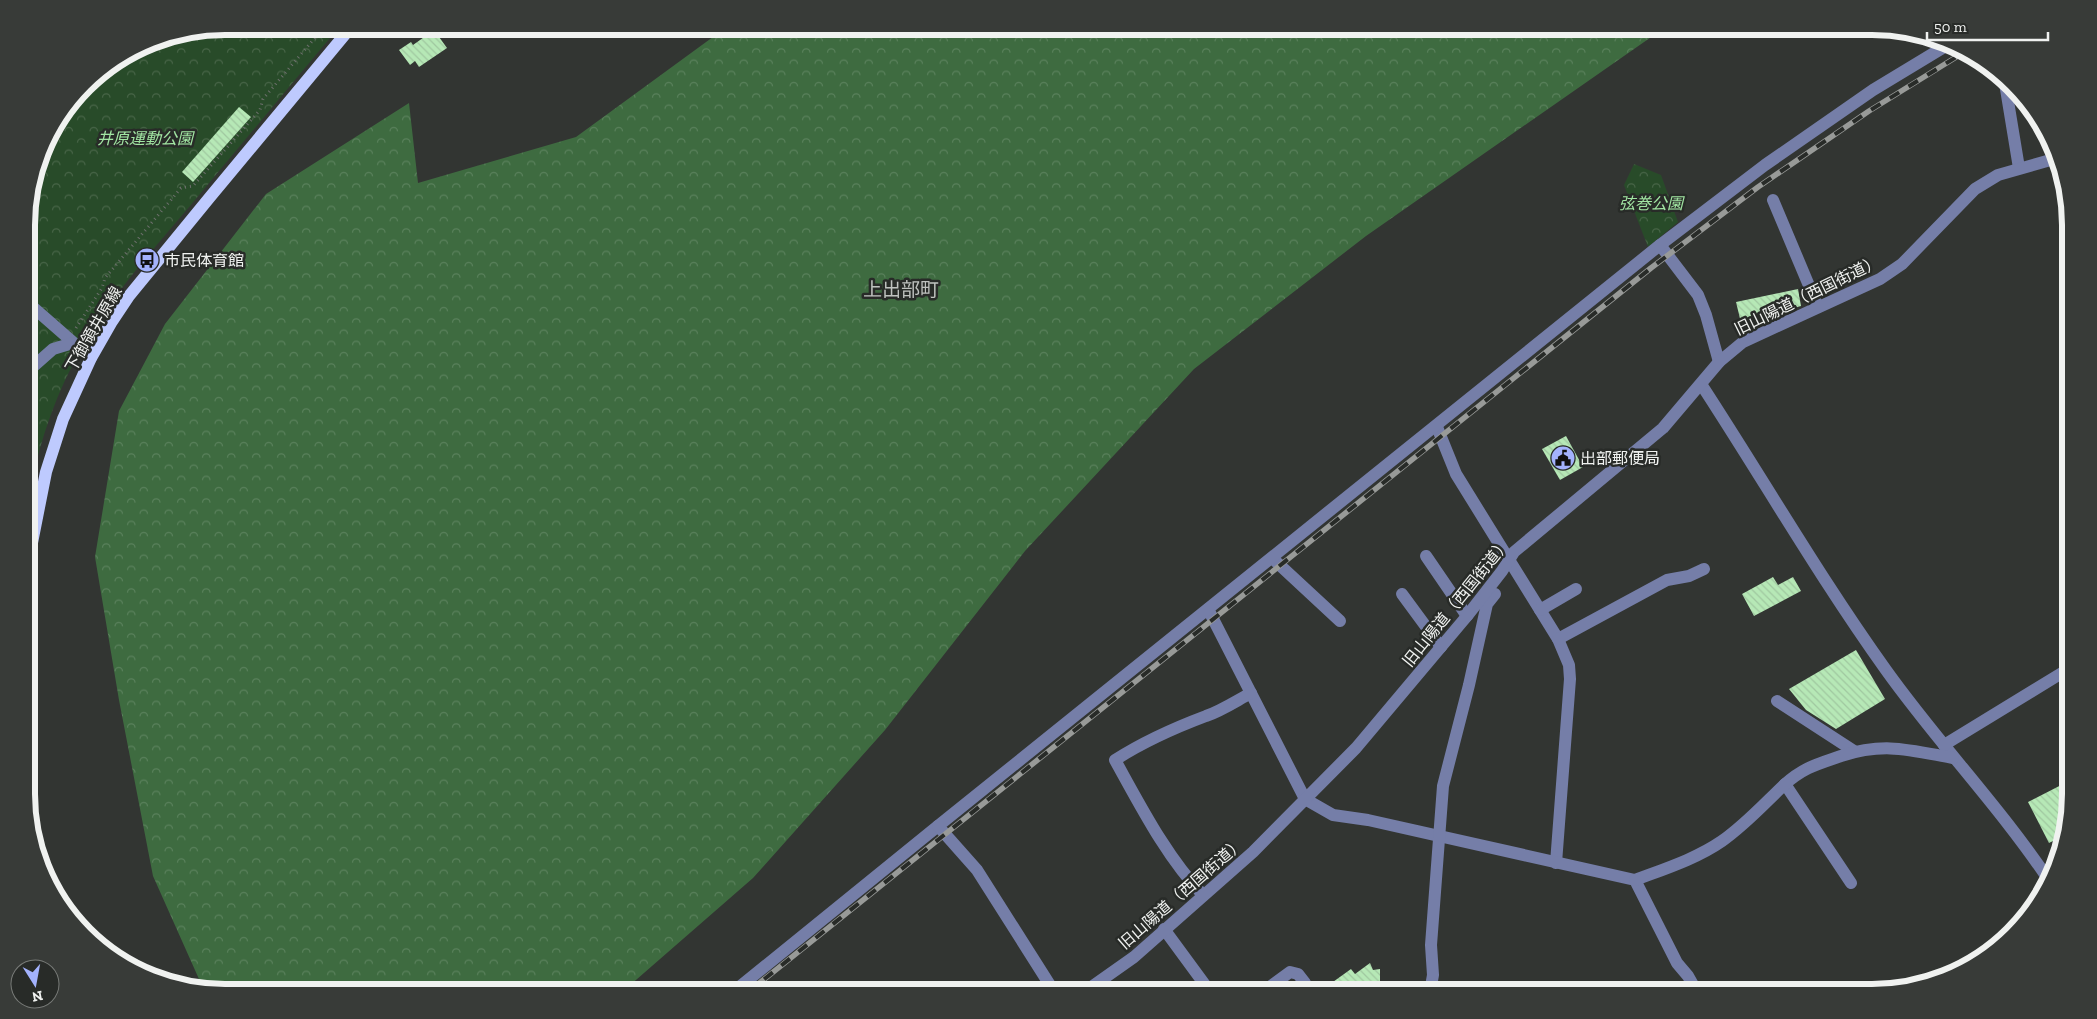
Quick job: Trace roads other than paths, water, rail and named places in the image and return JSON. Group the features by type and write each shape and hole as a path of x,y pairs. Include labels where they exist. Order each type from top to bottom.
{"main road":[{"name":"下御領井原線","path":"35,531 46,472 63,419 78,347 129,296 345,35"}],"street":[{"path":"743,984 1437,427 1660,245 1765,165 1874,90 1943,48"},
{"path":"2006,91 2019,168"},
{"name":"旧山陽道（西国街道）","path":"1104,984 1252,852 1356,748 1467,616 1514,552 1662,428 1702,384 1719,362 1749,338 1880,279 1902,264 1974,189 1998,175 2051,160"},
{"path":"1773,200 1818,307"},
{"path":"1660,245 1698,295 1706,315 1719,362"},
{"path":"35,309 78,347"},
{"path":"35,365 53,349 78,347"},
{"path":"1702,384 1852,621 1887,672 2044,874"},
{"path":"1437,427 1456,474 1558,639 1568,665 1570,679 1556,863"},
{"path":"1426,556 1467,616"},
{"path":"1272,558 1340,621"},
{"path":"1431,984 1443,786 1469,685 1487,604 1506,579 1508,560"},
{"path":"1558,639 1667,580 1689,576 1704,569"},
{"path":"1540,610 1576,589"},
{"path":"1402,594 1441,647"},
{"path":"1208,609 1305,799 1333,815 1368,820 1635,880 1681,862 1721,842 1746,822 1785,784 1814,764 1854,751 1887,748 1953,758"},
{"path":"1944,745 2062,673"},
{"path":"1203,895 1194,886 1152,825 1115,760 1134,747 1207,716 1251,693"},
{"path":"1777,701 1854,751"},
{"path":"1785,784 1851,883"},
{"path":"938,826 977,870 1050,984"},
{"path":"1635,880 1677,963 1693,984"},
{"path":"1164,929 1205,984"},
{"path":"1274,984 1290,972 1298,974 1305,983"}],"railway":[{"path":"758,984 1651,268 1758,187 1869,111 1958,56"}],"place":[{"name":"市民体育館","path":"147,260"},
{"name":"出部郵便局","path":"1563,458"}],"district":[{"name":"上出部町","path":"901,289"}],"park label":[{"name":"井原運動公園","path":"145,138"},
{"name":"弦巻公園","path":"1651,203"}]}
